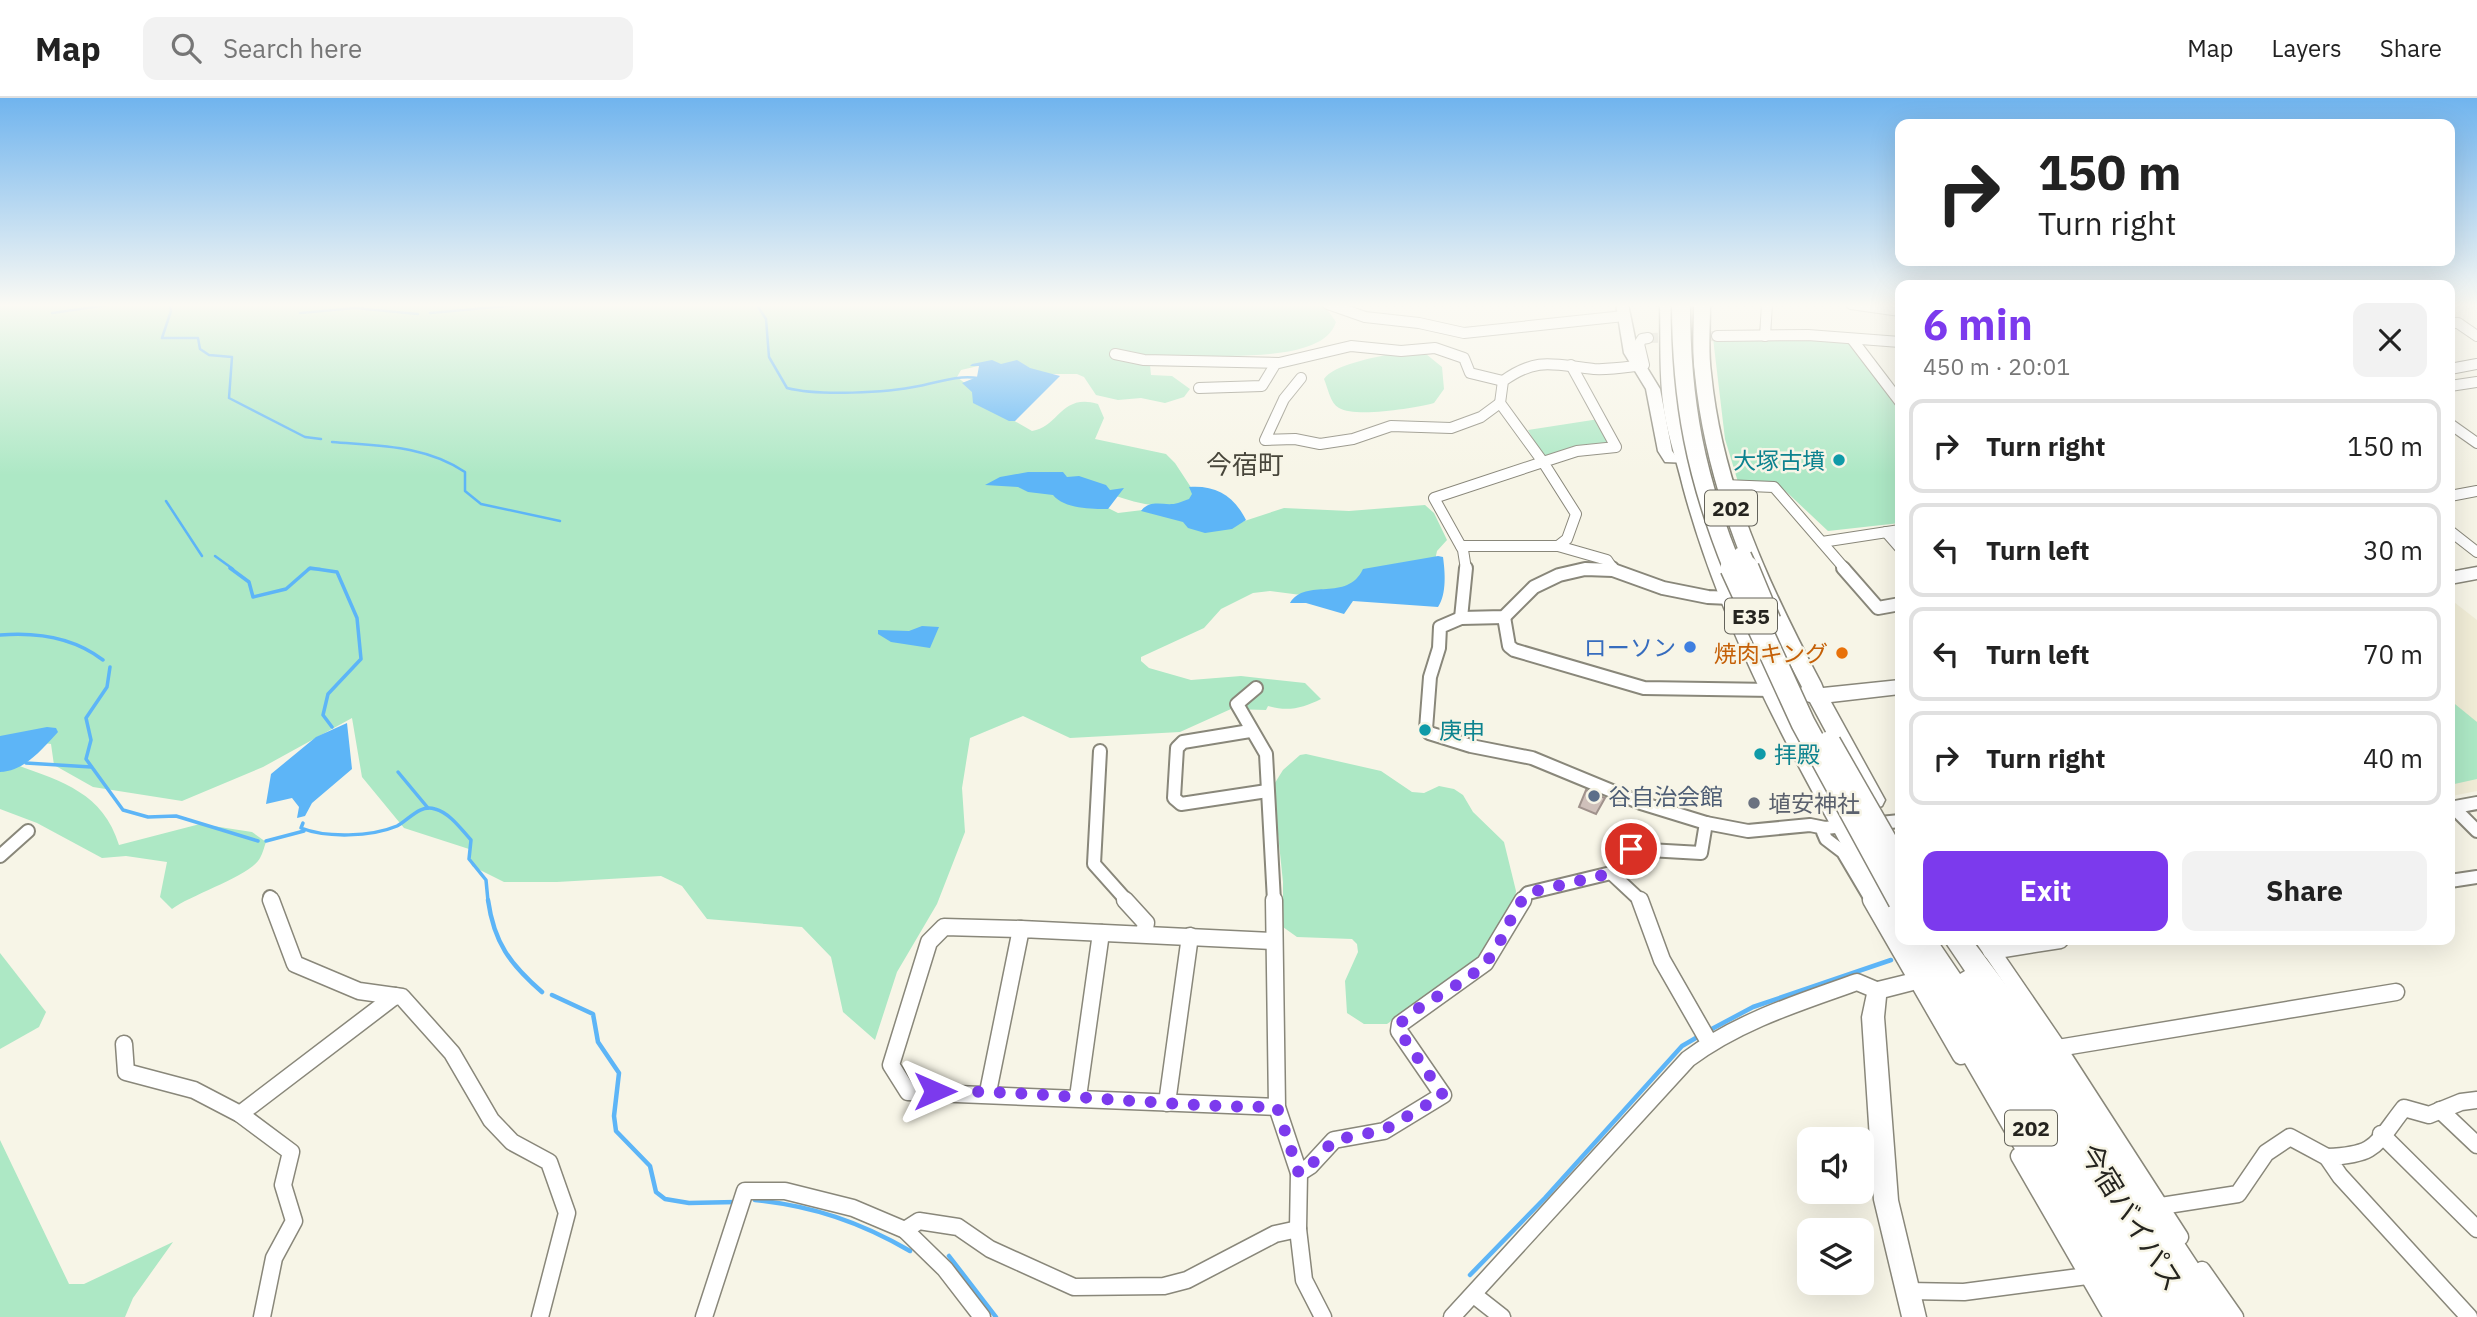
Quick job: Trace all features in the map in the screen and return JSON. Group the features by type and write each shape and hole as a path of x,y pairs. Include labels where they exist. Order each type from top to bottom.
{"highway":[{"name":"202","path":"1670,361 1672,408 1685,460 1703,527 1730,598 1834,827 1895,918"},
{"name":"E35","path":"1683,361 1685,400 1702,482 1741,597 1805,732 1895,892"},
{"name":"E35","path":"1694,361 1705,436 1720,495 1765,612 1811,708 1895,858"},
{"name":"202","path":"1703,361 1711,431 1724,485 1758,580 1818,696 1895,820"},
{"path":"2455,577 2477,573"},
{"path":"1773,690 1818,696 1895,688"},
{"name":"今宿バイパス","path":"1910,945 1923,978 2020,1110 2152,1317"},
{"path":"1926,945 2162,1317"},
{"path":"1948,945 2187,1317"},
{"name":"今宿バイパス","path":"1959,945 2196,1317"},
{"path":"1960,945 2060,1079 2215,1317"},
{"path":"1923,978 2016,1123 2130,1317"}],"main road":[{"path":"1635,361 1653,389 1665,451 1670,459 1685,460"},
{"path":"1914,1317 1885,1200 1874,1017 1876,990 1923,978"}],"street":[{"path":"1247,361 1276,363 1285,361"},
{"path":"1465,361 1470,373 1503,381"},
{"path":"1558,546 1567,540 1576,514 1543,462 1500,403 1503,381 1522,366 1552,361 1598,369 1644,365 1643,361"},
{"path":"1869,361 1895,395"},
{"path":"1199,388 1262,386 1276,363"},
{"path":"2455,368 2477,364"},
{"path":"1461,618 1467,575 1461,546 1434,498 1566,457 1577,451 1616,446 1571,365"},
{"path":"1301,377 1283,399 1265,440 1295,439 1320,444 1353,439 1391,426 1451,428 1481,417 1500,403"},
{"path":"2455,385 2477,382"},
{"path":"2455,426 2472,435 2477,443"},
{"path":"1724,485 1774,487 1878,608 1895,605"},
{"path":"2455,495 2477,491"},
{"path":"1822,542 1895,531"},
{"path":"1886,532 1895,542"},
{"path":"2455,535 2477,552"},
{"path":"1461,546 1558,546 1607,561 1613,570"},
{"path":"1730,598 1708,597 1663,588 1613,570 1585,569 1559,575 1534,587 1504,617 1461,618 1440,628 1439,648 1430,677 1426,729 1429,733 1471,746 1532,758 1641,803 1706,823 1748,831 1810,825 1834,827 1895,822"},
{"path":"1504,617 1508,646 1514,650 1625,683 1644,688 1773,690"},
{"path":"1256,688 1237,705 1266,754 1275,911 1277,1107 1299,1174 1298,1228 1304,1280 1323,1317"},
{"path":"1250,731 1183,742 1177,748 1174,798 1181,804 1267,791"},
{"path":"1100,751 1094,864 1146,923 1144,933"},
{"path":"2455,807 2477,803"},
{"path":"2455,811 2477,831"},
{"path":"1299,1174 1334,1140 1384,1130 1443,1095 1399,1031 1400,1024 1483,965 1497,948 1520,902 1528,893 1611,873 1631,849 1701,853 1706,823"},
{"path":"1834,827 1823,832 1826,839 1843,852 1895,934"},
{"path":"0,856 28,831"},
{"path":"1611,873 1642,902 1662,960 1709,1042"},
{"path":"2455,880 2477,877"},
{"path":"270,897 295,964 356,990 378,996 397,994 402,997 453,1053 491,1120 512,1142 549,1162 567,1213 540,1317"},
{"path":"1274,941 1144,933 944,927 929,942 891,1065 908,1091 988,1091 1277,1107"},
{"path":"988,1091 1021,929"},
{"path":"1078,1097 1101,933"},
{"path":"1167,1103 1191,936"},
{"path":"1902,945 2112,1317"},
{"path":"1988,945 2058,1048 2191,1255 2235,1317"},
{"path":"1452,1317 1688,1059 1709,1042 1753,1020 1857,982 1876,990"},
{"path":"2058,1048 2396,992"},
{"path":"240,1114 397,994"},
{"path":"124,1044 126,1072 194,1090 240,1114 291,1152 283,1185 294,1221 274,1258 262,1317"},
{"path":"2161,1206 2238,1194 2264,1154 2275,1143 2290,1138 2328,1157 2353,1156 2372,1149 2381,1134 2404,1108 2429,1115 2461,1102 2477,1100"},
{"path":"2440,1111 2477,1145"},
{"path":"2381,1134 2477,1229"},
{"path":"2328,1157 2340,1177 2469,1317"},
{"path":"704,1317 745,1191 796,1194 853,1208 905,1230 945,1269 982,1317"},
{"path":"905,1230 919,1221 958,1227 990,1249 1074,1287 1164,1286 1187,1280 1275,1234 1298,1228"},
{"path":"1908,1292 1964,1292 2087,1276"},
{"path":"1474,1295 1502,1317"}],"shaded area":[{"path":"2455,603 2477,620 2477,791 2455,795"}],"green space":[{"path":"0,361 1175,361 1150,365 1151,375 1172,376 1190,389 1184,397 1165,403 1141,398 1118,400 1096,395 1084,377 1077,374 1048,374 991,363 961,370 957,377 1011,419 1032,431 1048,424 1076,403 1098,404 1104,418 1095,439 1166,454 1194,492 1191,500 1163,506 1116,496 1104,506 1118,513 1151,509 1223,528 1284,508 1349,511 1425,505 1434,513 1447,540 1437,551 1435,560 1364,577 1339,591 1301,595 1270,591 1253,593 1221,609 1204,628 1141,657 1141,661 1149,668 1191,680 1241,676 1305,683 1321,699 1302,707 1231,709 1180,732 1070,738 1023,716 970,738 962,788 965,832 937,904 897,972 875,1040 843,1012 831,957 802,927 707,919 682,886 661,876 504,882 472,866 469,849 404,828 362,777 352,718 263,767 182,801 93,787 54,765 51,744 29,741 0,744"},
{"path":"1434,361 1442,367 1444,389 1434,403 1372,412 1347,411 1336,406 1324,379 1336,370 1355,362"},
{"path":"1716,361 1864,361 1895,400 1895,524 1828,531 1778,484 1738,482 1725,439"},
{"path":"1599,419 1611,443 1543,457 1528,430"},
{"path":"2455,704 2477,722 2477,779 2455,784"},
{"path":"1306,754 1381,771 1412,792 1424,793 1439,786 1454,789 1463,795 1473,812 1504,842 1516,891 1515,900 1487,950 1387,1024 1364,1024 1347,1013 1345,981 1358,952 1357,944 1352,939 1297,937 1283,927 1283,882 1273,786 1283,770 1300,755"},
{"path":"17,765 65,784 92,801 112,827 119,845 200,824 252,832 266,842 263,852 254,865 245,871 172,909 160,897 167,862 126,856 102,858 37,823 0,809 0,772"},
{"path":"0,953 46,1012 39,1027 0,1049"},
{"path":"0,1140 69,1284 84,1284 173,1242 133,1298 125,1317 0,1317"}],"water":[{"path":"1018,361 1030,368 1060,376 1015,421 1009,421 973,403 972,392 962,383 977,377 979,366 970,366"},
{"path":"1028,472 1063,472 1067,477 1079,476 1106,485 1110,490 1124,488 1108,509 1101,509 1071,506 1053,495 1028,492 1018,487 985,485 1000,477"},
{"path":"1189,487 1216,490 1230,498 1246,520 1232,529 1205,533 1188,528 1183,522 1141,511 1149,505 1173,504 1189,499 1192,494"},
{"path":"1443,557 1445,576 1443,596 1438,607 1353,601 1344,614 1306,603 1290,603 1297,595 1306,592 1347,585 1356,579 1363,569"},
{"path":"922,626 939,627 930,648 891,642 878,634 878,630 909,631"},
{"path":"347,723 352,769 312,803 305,816 297,818 299,807 292,798 266,804 271,774 316,737"},
{"path":"47,727 56,728 58,732 39,752 17,768 0,772 0,736"}],"building":[{"name":"谷自治会館","path":"1586,790 1605,798 1596,814 1579,807"}],"waterway":[{"path":"232,361 229,398 305,437 321,439"},
{"path":"771,361 787,388 816,392 871,392 955,378 978,378"},
{"path":"332,442 401,448 434,456 465,472 465,491 481,504 560,521"},
{"path":"166,501 202,556"},
{"path":"215,556 233,569"},
{"path":"230,568 249,582 253,597 286,589 309,569"},
{"path":"309,569 317,569"},
{"path":"309,569 317,569"},
{"path":"317,569 337,572 357,618 361,659 328,694 323,715 332,727"},
{"path":"0,635 27,634 67,641 103,660"},
{"path":"110,667 107,687 86,718 91,740 86,759 123,810 148,817 176,816 258,841"},
{"path":"26,763 91,767"},
{"path":"398,772 428,808"},
{"path":"303,823 301,828 311,831 336,835 362,834 397,826 424,809 440,811 455,822 471,840 469,859 486,880 488,901"},
{"path":"266,841 304,831"},
{"path":"488,900 494,929 505,952 542,992"},
{"path":"1708,1031 1753,1007 1891,960"},
{"path":"552,995 593,1014 598,1042 619,1073 614,1116 616,1131 650,1166 656,1192 665,1199 689,1203 736,1202"},
{"path":"1470,1275 1545,1198 1682,1046 1701,1035"},
{"path":"755,1200 797,1206 836,1217 910,1251"},
{"path":"949,1256 996,1317"}],"place":[{"name":"大塚古墳","path":"1839,460"},
{"name":"ローソン","path":"1690,647"},
{"name":"焼肉キング","path":"1842,653"},
{"name":"庚申","path":"1425,730"},
{"name":"拝殿","path":"1760,754"},
{"name":"谷自治会館","path":"1594,796"},
{"name":"埴安神社","path":"1754,803"}],"district":[{"name":"今宿町","path":"1245,464"}],"route":[{"path":"935,1091 988,1091 1225,1107 1277,1107 1299,1174 1334,1140 1384,1130 1443,1095 1399,1031 1400,1024 1483,965 1497,948 1520,902 1528,893 1611,873 1631,849"}]}
